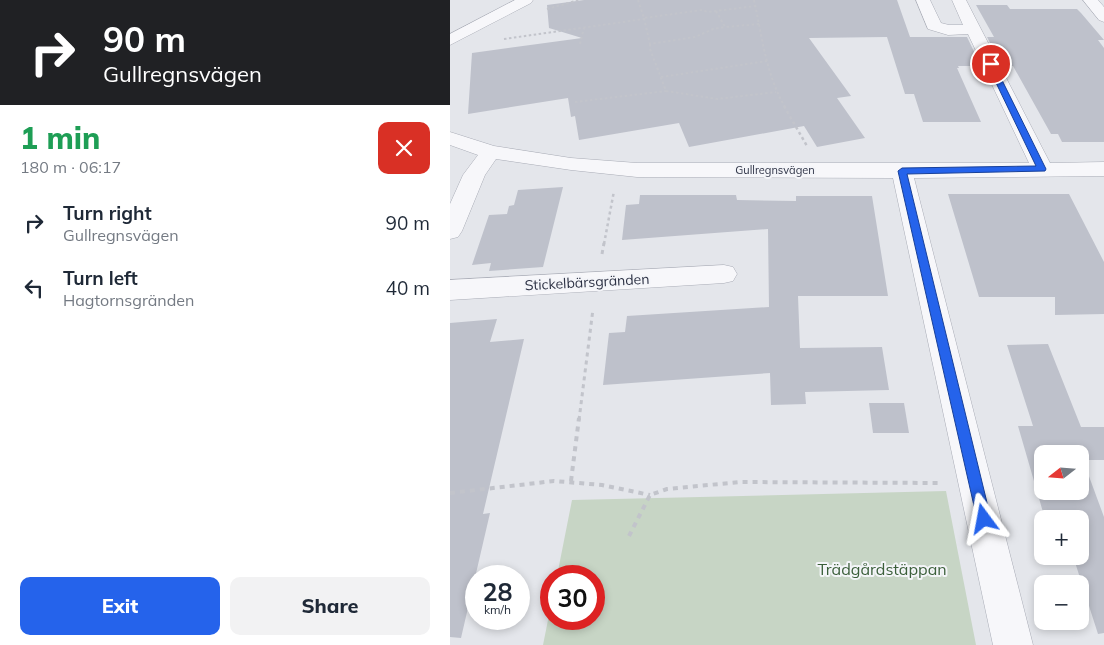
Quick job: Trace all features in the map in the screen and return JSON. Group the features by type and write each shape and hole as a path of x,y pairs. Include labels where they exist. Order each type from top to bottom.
{"street":[{"path":"450,40 526,0"},
{"path":"924,0 934,26 948,30 974,30"},
{"path":"959,0 1042,169"},
{"path":"1090,0 1104,17"},
{"name":"Gullregnsvägen","path":"450,138 490,152 571,164 638,170 902,171 1104,169"},
{"path":"450,231 474,175 490,152"},
{"path":"902,171 1014,645"},
{"name":"Stickelbärsgränden","path":"450,290 724,274"}],"path":[{"path":"543,10 562,7 567,2 579,0"},
{"path":"638,0 644,18 650,49 666,91"},
{"path":"754,0 767,61 776,92 822,171"},
{"path":"498,40 702,10 708,12 755,6"},
{"path":"716,11 725,28"},
{"path":"650,44 695,37 713,29 760,24"},
{"path":"580,44 584,28"},
{"path":"661,76 767,61"},
{"path":"574,102 666,91 717,99 776,92"},
{"path":"571,481 597,282 618,168"},
{"path":"450,492 554,481 608,485 650,495 668,487 712,482 975,483"},
{"path":"629,536 650,495"}],"green space":[{"name":"Trädgårdstäppan","path":"946,491 976,645 543,645 546,630 605,630 605,565 559,565 572,500"}],"building":[{"path":"584,0 897,0 910,37 967,37 981,66 958,66 959,68 957,68 981,122 923,122 914,94 905,94 887,37 809,38 851,96 837,98 865,138 817,147 804,126 689,147 679,123 579,140 575,116 571,117 568,98 468,114 472,53 582,38 549,28 547,5"},
{"path":"976,5 1007,5 1010,9 1077,9 1081,13 1104,40 1098,40 1104,48 1104,142 1062,142 1058,134 1051,134 1013,66 1002,66 987,37 994,37"},
{"path":"563,187 543,267 489,271 491,263 472,265 489,215 507,214 509,206 514,205 518,190"},
{"path":"948,194 1069,194 1104,262 1104,314 1055,315 1055,297 979,297"},
{"path":"640,195 736,195 737,200 796,201 796,196 872,196 888,296 798,296 800,348 882,347 889,390 805,392 806,404 771,405 770,373 603,385 609,333 625,332 627,316 769,307 768,229 622,240 626,205 639,204"},
{"path":"497,319 490,342 524,339 483,514 490,513 478,565 465,565 465,621 461,638 450,637 450,323"},
{"path":"1048,344 1081,427 1104,427 1104,460 1089,460 1089,445 1034,445 1034,481 1018,426 1033,426 1007,345"},
{"path":"869,403 904,403 909,433 873,433"},
{"path":"1089,476 1104,517 1104,633 1098,634 1089,606 1089,575 1079,575 1076,565 1089,565 1089,510 1042,510 1039,500 1089,500"}],"route":[{"path":"984,519 902,171 1042,169 991,64"}]}
